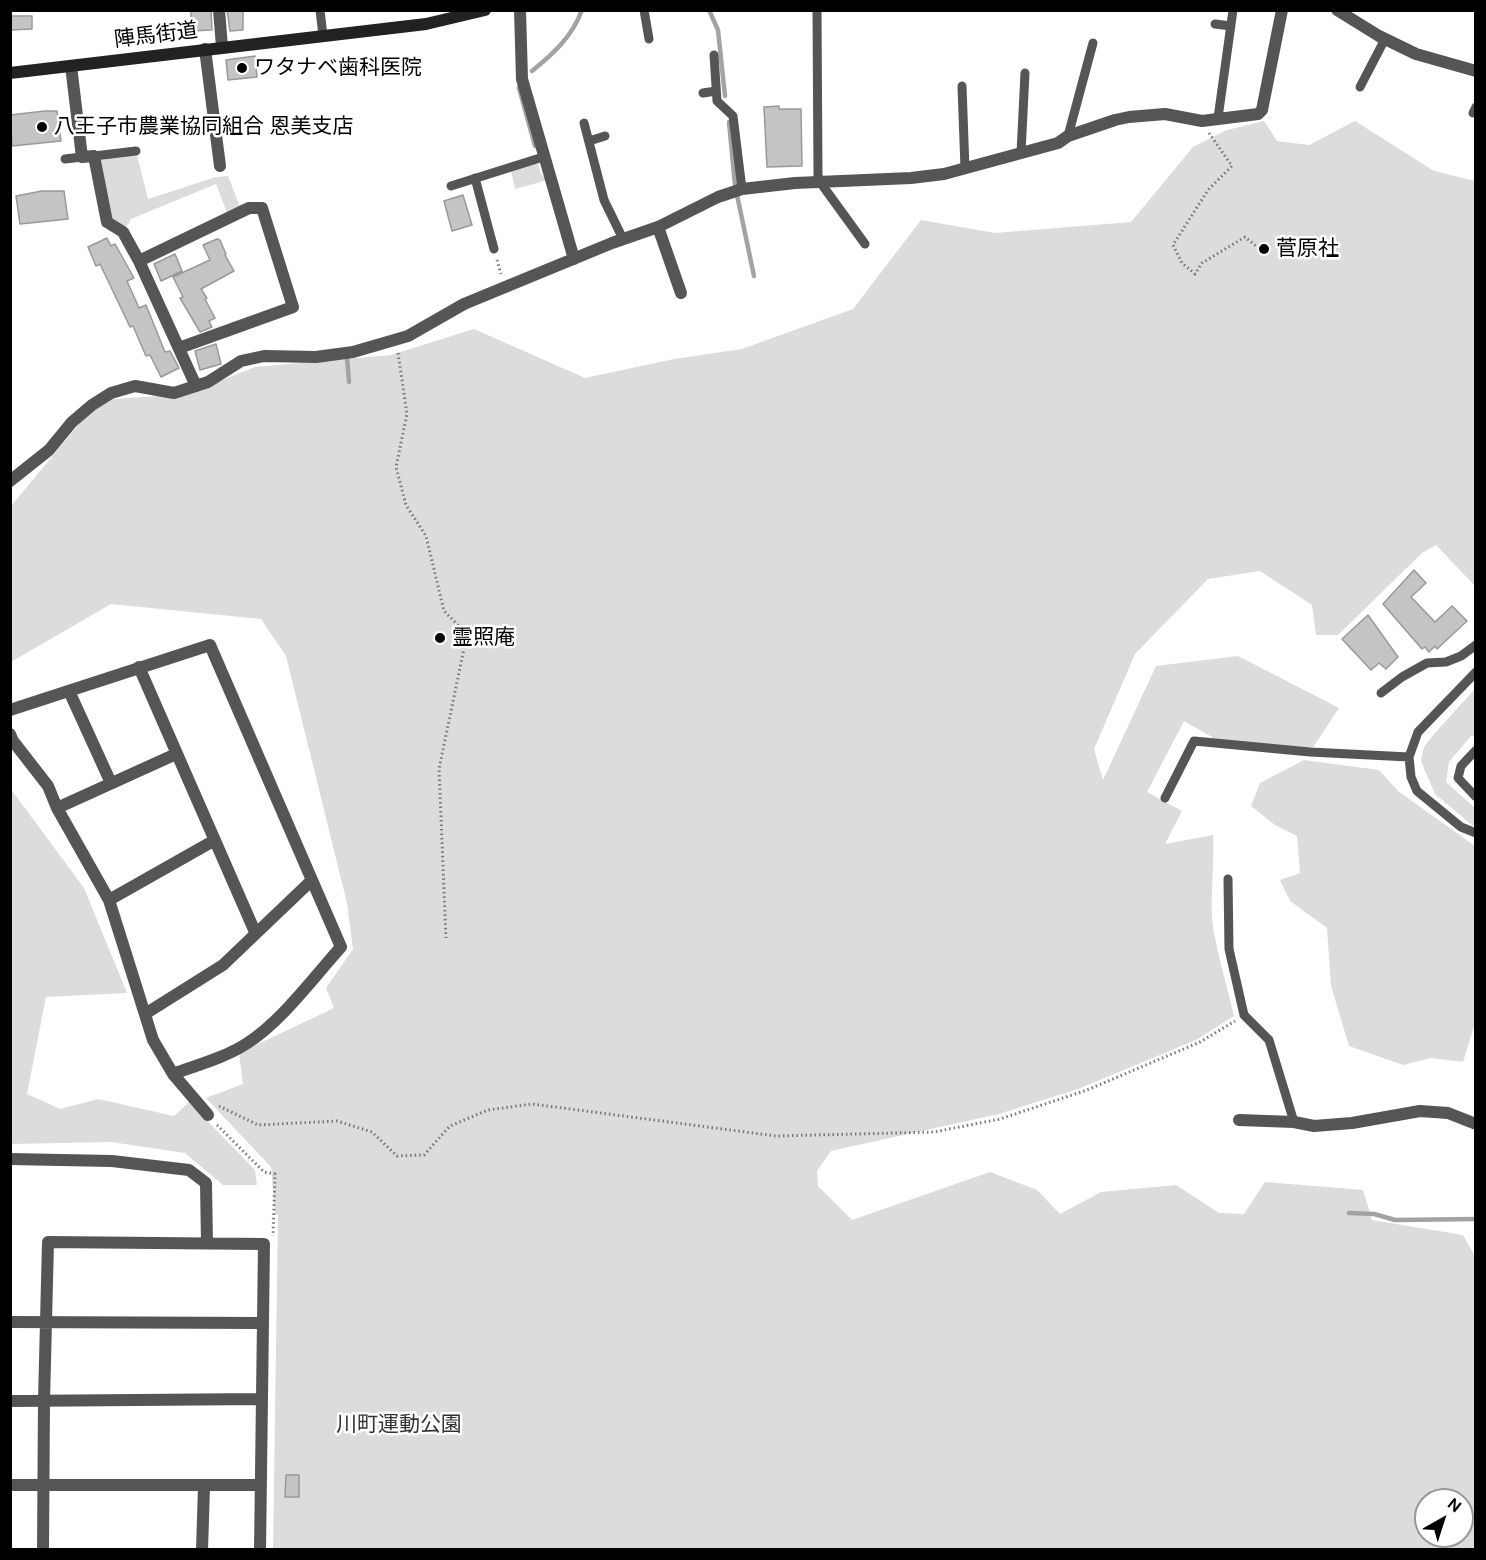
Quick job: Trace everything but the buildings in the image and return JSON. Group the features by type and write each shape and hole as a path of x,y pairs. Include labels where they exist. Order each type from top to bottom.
{"main road":[{"name":"陣馬街道","path":"10,73 426,24 485,10"}],"street":[{"path":"219,10 222,47"},
{"path":"520,10 522,79 573,259"},
{"path":"10,481 49,450 79,416 111,393 135,386 174,393 208,382 241,361 264,356 316,357 353,352 408,336 464,304 658,227 718,197 742,189 795,183 910,178 944,174 1058,143 1068,136 1129,117 1165,114 1202,121 1258,114 1262,110 1282,10"},
{"path":"1337,10 1385,39 1416,54 1476,71"},
{"path":"205,50 220,166"},
{"path":"71,66 88,156 107,222 123,232 139,261 196,386"},
{"path":"139,261 249,208 262,208 293,307 179,348"},
{"path":"658,227 681,293"},
{"path":"10,710 210,645 341,947 268,1028 224,1056 173,1074"},
{"path":"139,667 255,932"},
{"path":"69,691 111,783"},
{"path":"10,734 48,786 57,808 109,900 153,1040 173,1074 205,1111"},
{"path":"57,808 176,754"},
{"path":"109,900 215,840"},
{"path":"145,1014 223,965 312,880"},
{"path":"1239,1120 1294,1122 1314,1126 1352,1123 1420,1111 1448,1113 1476,1124"},
{"path":"10,1159 112,1161 189,1170 207,1183 207,1243"},
{"path":"43,1550 48,1242 264,1244 260,1550"},
{"path":"10,1322 262,1323"},
{"path":"10,1401 262,1400"},
{"path":"10,1485 204,1487 261,1485"},
{"path":"202,1550 204,1487"}],"lane":[{"path":"320,10 323,36"},
{"path":"644,10 649,39"},
{"path":"817,10 818,175 820,182 865,244"},
{"path":"1218,118 1233,10"},
{"path":"1215,24 1231,26"},
{"path":"1360,87 1385,39"},
{"path":"1068,136 1093,43"},
{"path":"714,55 717,101 733,116 742,189"},
{"path":"1021,153 1024,74"},
{"path":"962,86 965,169"},
{"path":"703,93 716,91"},
{"path":"584,123 604,200 623,239"},
{"path":"215,128 231,125"},
{"path":"588,141 605,136"},
{"path":"65,159 136,152"},
{"path":"451,186 543,157"},
{"path":"475,178 494,249"},
{"path":"1381,693 1402,677 1427,663 1446,662 1461,656 1476,645"},
{"path":"1476,672 1418,732 1409,757 1411,777 1417,791 1461,827 1476,833"},
{"path":"1165,798 1194,741 1310,752 1409,757"},
{"path":"1476,750 1461,766 1458,778 1476,797"},
{"path":"1228,879 1229,949 1244,1015 1269,1040 1294,1122"}],"path":[{"path":"1214,141 1232,166 1208,190 1173,245 1182,263 1195,274 1202,263 1245,237 1256,246"},
{"path":"494,249 503,282"},
{"path":"396,339 407,414 396,466 406,505 426,536 444,611 467,634 439,769 446,938"},
{"path":"273,1239 275,1174 264,1172 205,1111 221,1106 258,1125 338,1121 372,1132 397,1156 424,1155 450,1126 488,1110 532,1104 776,1137 934,1132 1000,1119 1087,1090 1200,1042 1244,1015"}],"green space":[{"name":"川町運動公園","path":"1264,121 1277,141 1309,145 1355,121 1434,171 1475,181 1475,586 1436,545 1422,553 1338,635 1316,635 1312,605 1260,571 1208,579 1135,654 1094,749 1103,780 1156,666 1238,656 1339,708 1310,752 1214,743 1212,737 1184,721 1147,792 1182,811 1165,844 1213,835 1213,925 1234,1016 1196,1040 1078,1089 999,1114 831,1151 817,1171 818,1186 852,1220 990,1172 1037,1190 1060,1214 1101,1192 1176,1185 1219,1213 1244,1214 1265,1182 1363,1190 1372,1220 1463,1235 1476,1258 1475,1549 273,1549 278,1215 275,1215 271,1167 206,1098 243,1084 239,1053 334,1008 326,988 353,949 347,903 286,656 261,619 111,604 11,662 11,506 99,400 187,394 255,367 391,355 474,329 585,378 674,359 742,349 853,309 921,220 995,233 1131,222 1193,147 1227,130"},
{"path":"136,151 148,199 216,177 228,176 242,212 229,218 216,184 131,219 123,232 107,222 94,156"},
{"path":"537,159 541,174 548,180 515,189 510,167"},
{"path":"1475,689 1475,736 1471,736 1449,762 1446,782 1475,808 1473,826 1435,794 1421,761 1424,747"},
{"path":"1304,760 1379,770 1398,791 1475,846 1475,1023 1463,1062 1431,1058 1403,1065 1349,1046 1331,986 1327,928 1290,901 1280,880 1300,873 1297,836 1275,825 1251,806 1260,783"},
{"path":"10,788 84,888 127,993 46,997 27,1094 60,1109 98,1099 174,1116 189,1102 255,1170 257,1185 223,1185 185,1153 111,1142 11,1144"}],"waterway":[{"path":"532,71 561,44 573,29 582,10"},
{"path":"709,10 718,30 725,96"},
{"path":"519,88 535,146"},
{"path":"729,122 735,185"},
{"path":"737,195 754,276"},
{"path":"347,357 349,382"},
{"path":"1349,1213 1374,1214 1395,1220 1476,1219"}],"place":[{"name":"ワタナベ歯科医院","path":"242,68"},
{"name":"八王子市農業協同組合 恩美支店","path":"42,127"},
{"name":"菅原社","path":"1264,249"},
{"name":"霊照庵","path":"440,638"}]}
